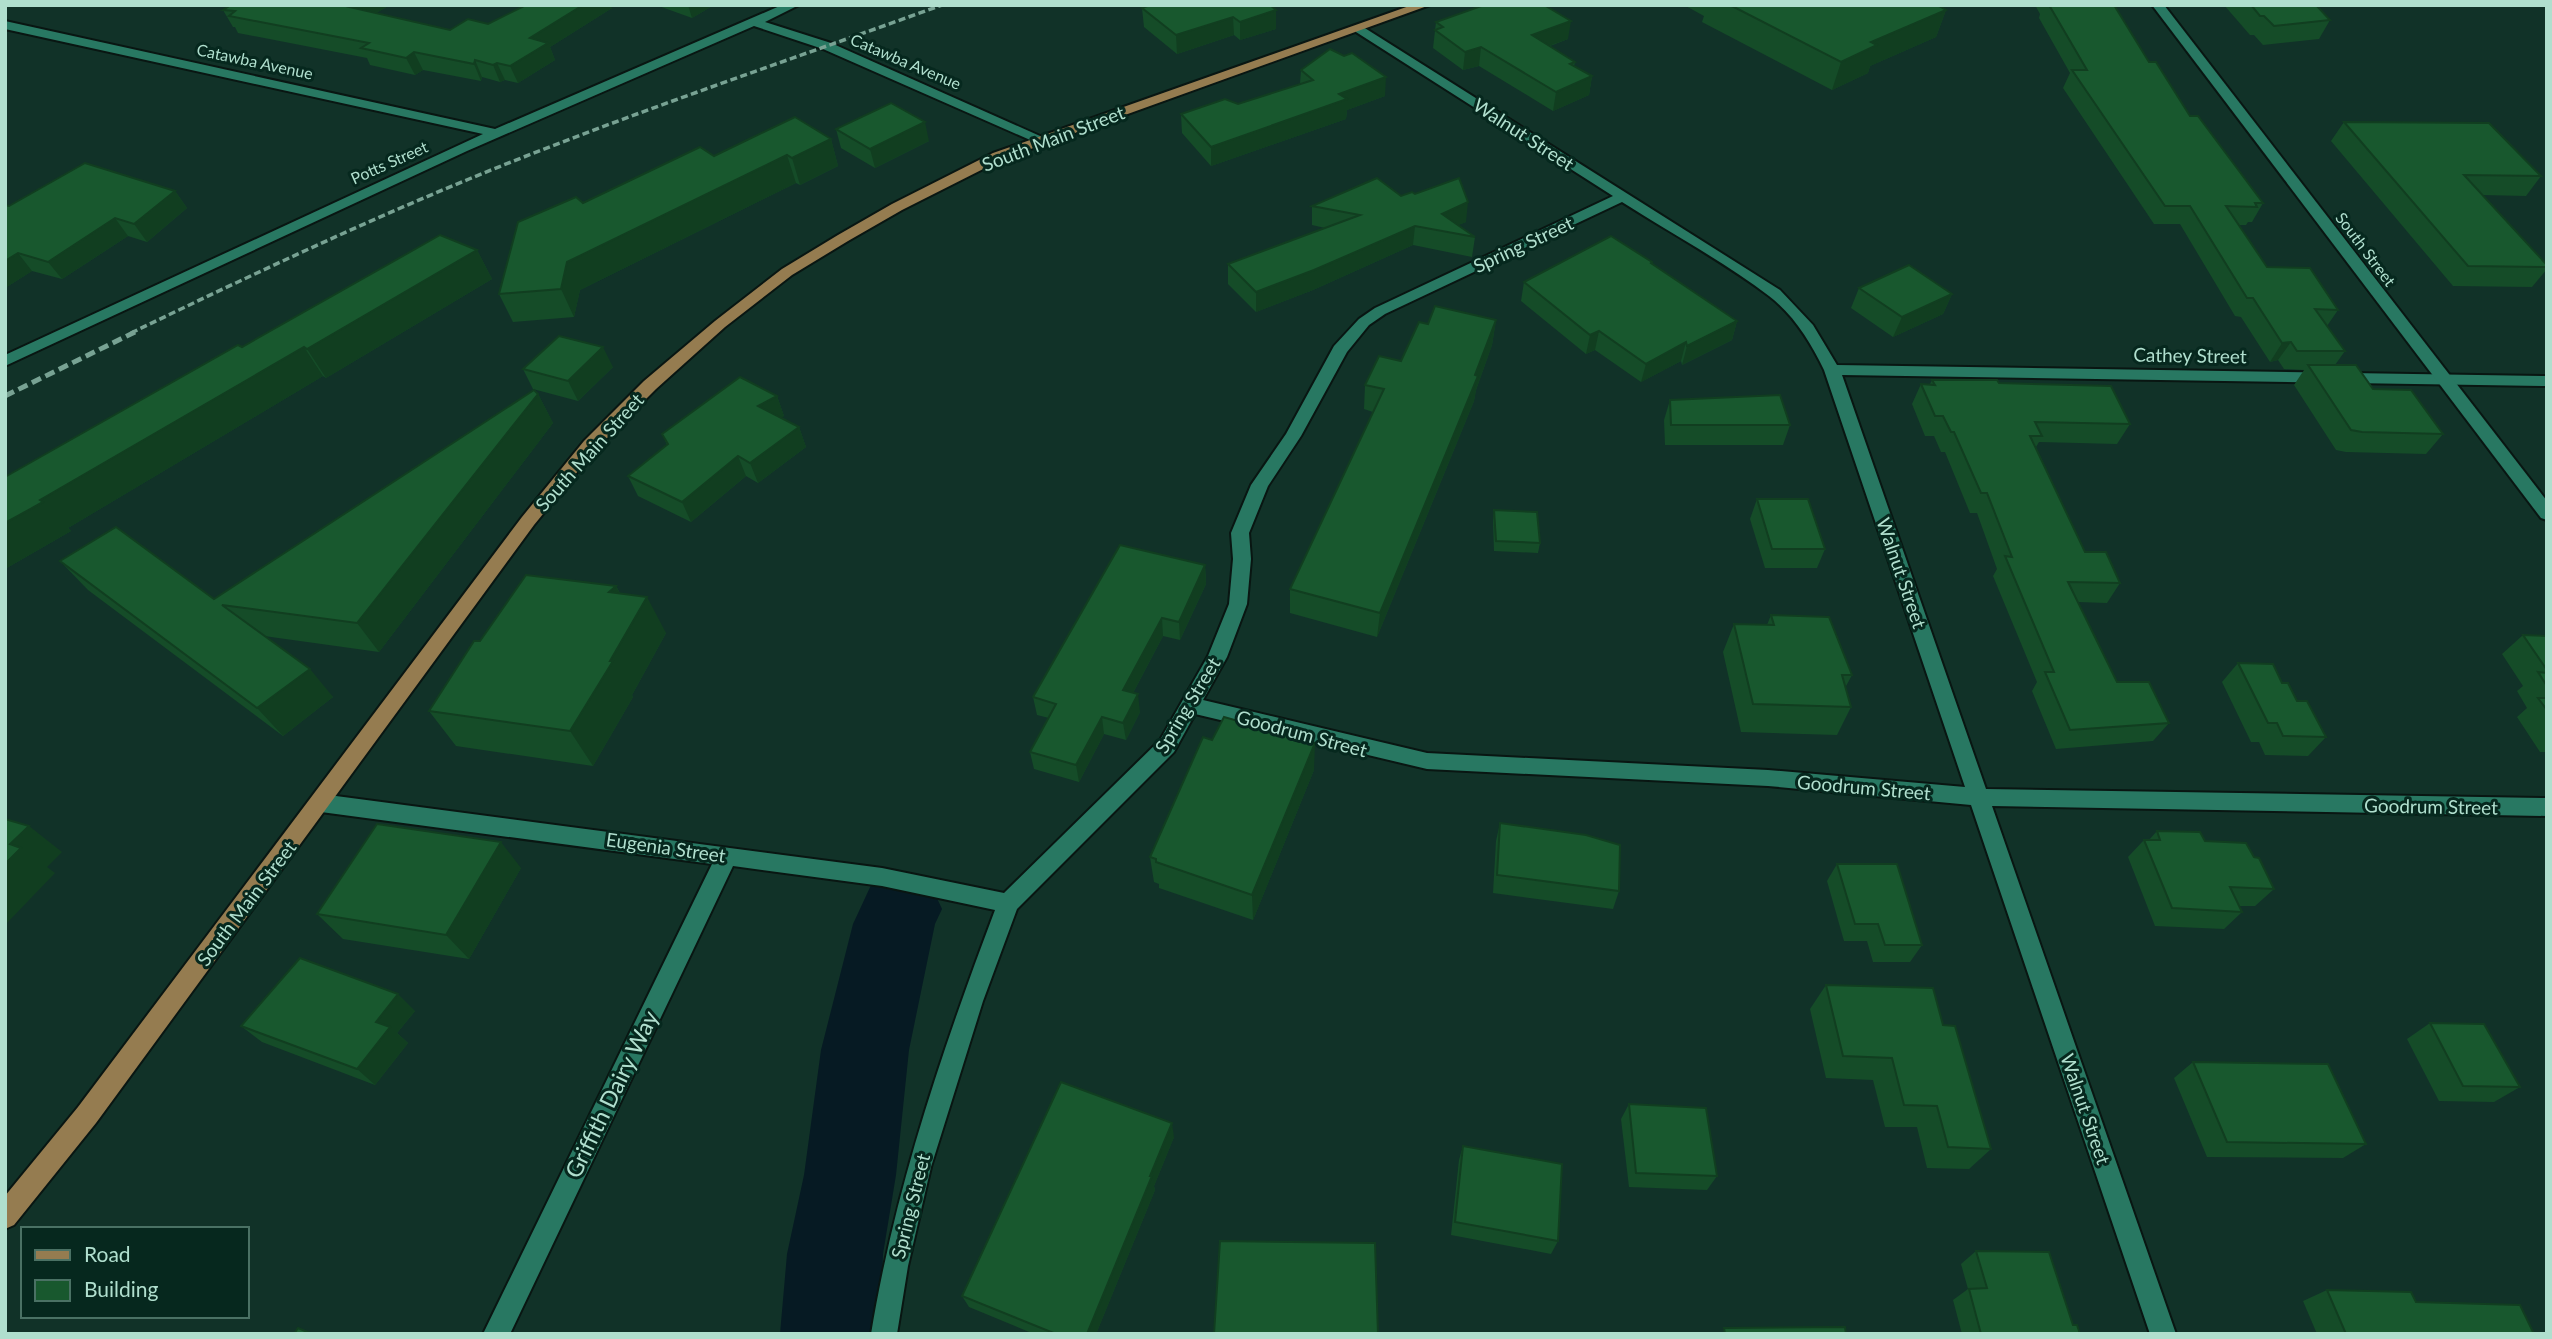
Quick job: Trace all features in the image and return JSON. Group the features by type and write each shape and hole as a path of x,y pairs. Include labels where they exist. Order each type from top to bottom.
{"main road":[{"name":"South Main Street","path":"5,1216 87,1115 321,803 528,520 590,445 650,385 752,298 817,254 897,207 998,156 1424,5"}],"street":[{"name":"Potts Street","path":"5,361 496,133 793,5"},
{"name":"South Street","path":"2158,5 2547,514"},
{"name":"Catawba Avenue","path":"754,22 827,46 1042,140"},
{"name":"Catawba Avenue","path":"5,25 496,133"},
{"name":"Walnut Street","path":"1360,29 1774,293 1806,324 1832,370 2163,1334"},
{"name":"Spring Street","path":"884,1334 895,1266 919,1167 972,1001 1008,903 1167,747 1217,657 1238,604 1242,559 1240,533 1246,513 1260,485 1293,436 1340,350 1364,322 1380,311 1622,197"},
{"name":"Cathey Street","path":"1832,370 2547,381"},
{"name":"Goodrum Street","path":"1189,705 1252,718 1379,753 1427,761 1768,778 1979,797 2547,807"},
{"name":"Eugenia Street","path":"321,803 882,877 1008,903"},
{"name":"Griffith Dairy Way","path":"496,1334 727,856"}],"building":[{"path":"231,5 353,5 349,7 450,30 468,19 488,24 526,5 583,5 530,38 548,43 510,66 475,60 474,64 414,52 406,58 361,48 369,43 229,16 235,11 223,10"},
{"path":"1150,5 1270,5 1276,10 1240,22 1233,17 1176,35 1142,8"},
{"path":"1484,5 1544,5 1571,21 1532,35 1575,62 1570,64 1592,76 1556,92 1481,47 1465,52 1435,30 1443,27 1436,22"},
{"path":"1730,5 1937,5 1946,10 1871,42 1877,45 1841,62"},
{"path":"2049,5 2114,5 2149,62 2156,62 2190,116 2198,116 2263,203 2255,203 2257,207 2226,206 2267,267 2310,268 2338,310 2315,309 2345,351 2297,351 2291,342 2282,343 2253,298 2247,298 2190,206 2165,206 2072,70 2087,70"},
{"path":"2251,5 2316,5 2330,20 2274,26"},
{"path":"1330,49 1344,56 1352,53 1386,77 1339,94 1347,99 1211,147 1181,114 1225,99 1238,104 1313,80 1301,70"},
{"path":"891,103 925,122 870,149 836,129"},
{"path":"795,117 831,139 792,158 787,155 567,262 561,289 499,294 518,222 576,197 583,203 700,147 714,156"},
{"path":"2344,122 2489,123 2541,176 2464,175 2547,267 2468,266"},
{"path":"85,163 175,191 134,224 115,218 48,262 18,253 5,261 5,205 9,206"},
{"path":"1377,178 1401,196 1412,192 1415,194 1459,178 1468,202 1442,214 1475,237 1415,226 1256,292 1228,264 1360,215 1312,206"},
{"path":"440,235 477,250 307,349 304,347 5,523 5,477"},
{"path":"1611,236 1737,321 1687,346 1686,342 1646,364 1599,331 1590,335 1524,282"},
{"path":"1909,265 1952,294 1902,317 1859,288"},
{"path":"1435,306 1496,320 1475,375 1478,376 1380,613 1290,589 1384,389 1365,385 1379,356 1401,361 1419,322 1428,324"},
{"path":"559,336 603,347 568,381 523,369"},
{"path":"2308,365 2356,365 2373,389 2411,390 2443,434 2351,430"},
{"path":"740,377 777,396 758,406 799,427 750,463 738,456 682,502 628,476 668,444 662,434"},
{"path":"1932,380 1997,380 1999,383 2111,386 2130,424 2035,422 2042,436 2030,436 2085,552 2106,552 2120,583 2068,582 2117,682 2149,682 2169,723 2070,730 2045,672 2054,672 2005,556 2012,557 1987,493 1981,493 1954,432 1951,432 1943,416 1935,416 1921,384 1935,385"},
{"path":"534,390 538,394 357,623 222,605 310,669 257,708 60,561 116,527 214,599"},
{"path":"1780,395 1790,425 1671,425 1670,400"},
{"path":"1757,499 1808,499 1825,549 1772,549"},
{"path":"1494,510 1537,512 1540,543 1496,541"},
{"path":"1120,545 1205,565 1179,622 1162,618 1123,690 1138,694 1123,723 1102,717 1076,765 1030,752 1056,704 1033,697"},
{"path":"526,575 616,586 609,592 647,597 610,661 613,661 570,731 429,711 474,641 480,641"},
{"path":"1771,615 1829,617 1852,675 1842,675 1851,707 1753,704 1734,624 1774,625"},
{"path":"2523,635 2547,636 2547,670"},
{"path":"2238,663 2273,664 2282,683 2288,683 2297,701 2307,701 2326,737 2283,736 2277,723 2268,723"},
{"path":"2538,672 2547,673 2547,686"},
{"path":"2538,698 2547,698 2547,710"},
{"path":"1224,717 1315,743 1252,895 1156,862 1156,859 1150,857 1203,737 1212,740"},
{"path":"5,819 29,826 10,844 21,848 5,864"},
{"path":"1500,823 1586,835 1620,845 1619,891 1497,875"},
{"path":"377,824 501,842 446,935 317,914"},
{"path":"2157,831 2200,832 2205,841 2246,843 2254,857 2259,858 2274,889 2230,887 2242,912 2172,908 2144,840 2160,840"},
{"path":"1837,864 1897,864 1922,945 1885,945 1878,924 1855,924"},
{"path":"300,958 398,994 376,1022 390,1027 357,1069 241,1026"},
{"path":"1826,985 1933,988 1943,1025 1955,1026 1991,1149 1948,1147 1937,1106 1904,1105 1892,1058 1843,1056"},
{"path":"2430,1023 2484,1024 2520,1087 2463,1086"},
{"path":"2193,1062 2328,1064 2366,1144 2227,1142"},
{"path":"1061,1082 1172,1123 1087,1334 1056,1334 962,1296"},
{"path":"1629,1104 1706,1108 1717,1176 1636,1173"},
{"path":"1463,1146 1562,1164 1558,1241 1455,1222"},
{"path":"1220,1241 1375,1243 1378,1334 1214,1334"},
{"path":"1976,1251 2049,1252 2073,1325 2077,1325 2080,1334 1981,1334 1969,1289 1987,1288"},
{"path":"2327,1290 2411,1292 2416,1302 2520,1305 2534,1334 2346,1334"},
{"path":"1845,1327 1846,1334 1725,1334 1724,1328"},
{"path":"298,1328 312,1334 294,1334"}],"waterway":[{"path":"830,1334 835,1254 850,1175 865,1050 894,924 901,909"}],"railway":[{"path":"131,333 299,253 528,155 942,5"},
{"path":"5,396 135,332"}]}
